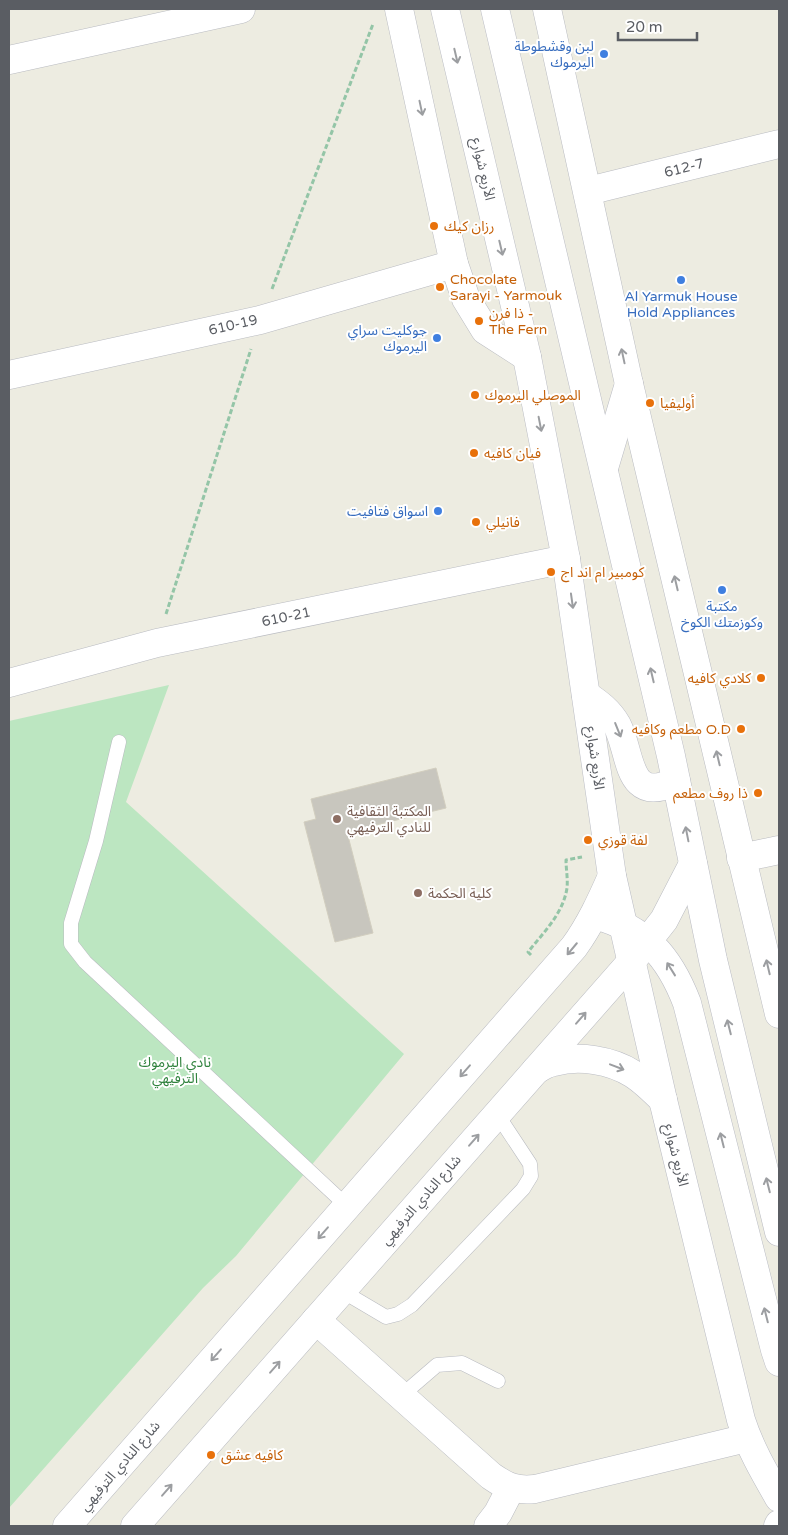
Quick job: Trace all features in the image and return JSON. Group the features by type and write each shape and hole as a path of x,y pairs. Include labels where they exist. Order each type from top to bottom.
{"street":[{"path":"9,60 241,9"},
{"path":"399,9 454,264 466,298 485,330 527,356"},
{"name":"الأربع شوارع","path":"445,9 527,356 566,559 612,876 623,925 640,952 644,1016 734,1395 747,1438 779,1498"},
{"path":"495,9 676,781 713,960 779,1232"},
{"path":"547,9 629,384 779,1014"},
{"name":"612-7","path":"588,191 779,144"},
{"name":"610-19","path":"9,375 260,320 454,264"},
{"path":"604,468 629,384"},
{"name":"610-21","path":"9,683 157,644 566,559"},
{"path":"586,695 610,714 618,726 633,775 639,782 646,787 654,789 663,788 676,781"},
{"path":"742,858 779,850"},
{"name":"شارع النادي الترفيهي","path":"135,1526 640,952 664,920 692,864"},
{"name":"شارع النادي الترفيهي","path":"67,1526 574,947 595,915 612,876"},
{"path":"595,915 623,925"},
{"path":"640,952 665,960 678,980 687,1003 779,1362"},
{"path":"644,1016 655,1003 663,999 671,998 687,1003"},
{"path":"536,1070 554,1062 574,1059 594,1060 614,1065 632,1073 663,1100"},
{"path":"316,1320 491,1476 511,1488 522,1490 535,1489 747,1438"},
{"path":"488,1526 498,1514 511,1488"}],"lane":[{"path":"119,742 96,841 71,923 72,944 85,962 347,1206"},
{"path":"342,1291 386,1317 398,1314 412,1305 523,1189 531,1176 530,1164 497,1114"},
{"path":"401,1396 437,1365 462,1363 498,1381"}],"green space":[{"name":"نادي اليرموك الترفيهي","path":"169,685 126,802 404,1054 236,1256 203,1288 9,1508 9,721"}],"building":[{"path":"436,768 446,808 347,832 373,933 335,942 304,822 316,819 311,799"}],"place":[{"name":"لبن وقشطوطة اليرموك","path":"604,54"},
{"name":"رزان كيك","path":"434,226"},
{"name":"Al Yarmuk House Hold Appliances","path":"681,280"},
{"name":"Chocolate Sarayi - Yarmouk","path":"440,287"},
{"name":"ذا فرن - The Fern","path":"479,321"},
{"name":"جوكليت سراي اليرموك","path":"437,338"},
{"name":"الموصلي اليرموك","path":"475,395"},
{"name":"أوليفيا","path":"650,403"},
{"name":"فيان كافيه","path":"474,453"},
{"name":"اسواق فتافيت","path":"438,511"},
{"name":"فانيلي","path":"476,522"},
{"name":"كومبير ام اند اج","path":"551,572"},
{"name":"مكتبة وكوزمتك الكوخ","path":"722,590"},
{"name":"كلادي كافيه","path":"761,678"},
{"name":"مطعم وكافيه O.D","path":"741,729"},
{"name":"ذا روف مطعم","path":"758,793"},
{"name":"المكتبة الثقافية للنادي الترفيهي","path":"337,819"},
{"name":"لفة قوزي","path":"588,840"},
{"name":"كلية الحكمة","path":"418,893"},
{"name":"كافيه عشق","path":"211,1455"}]}
